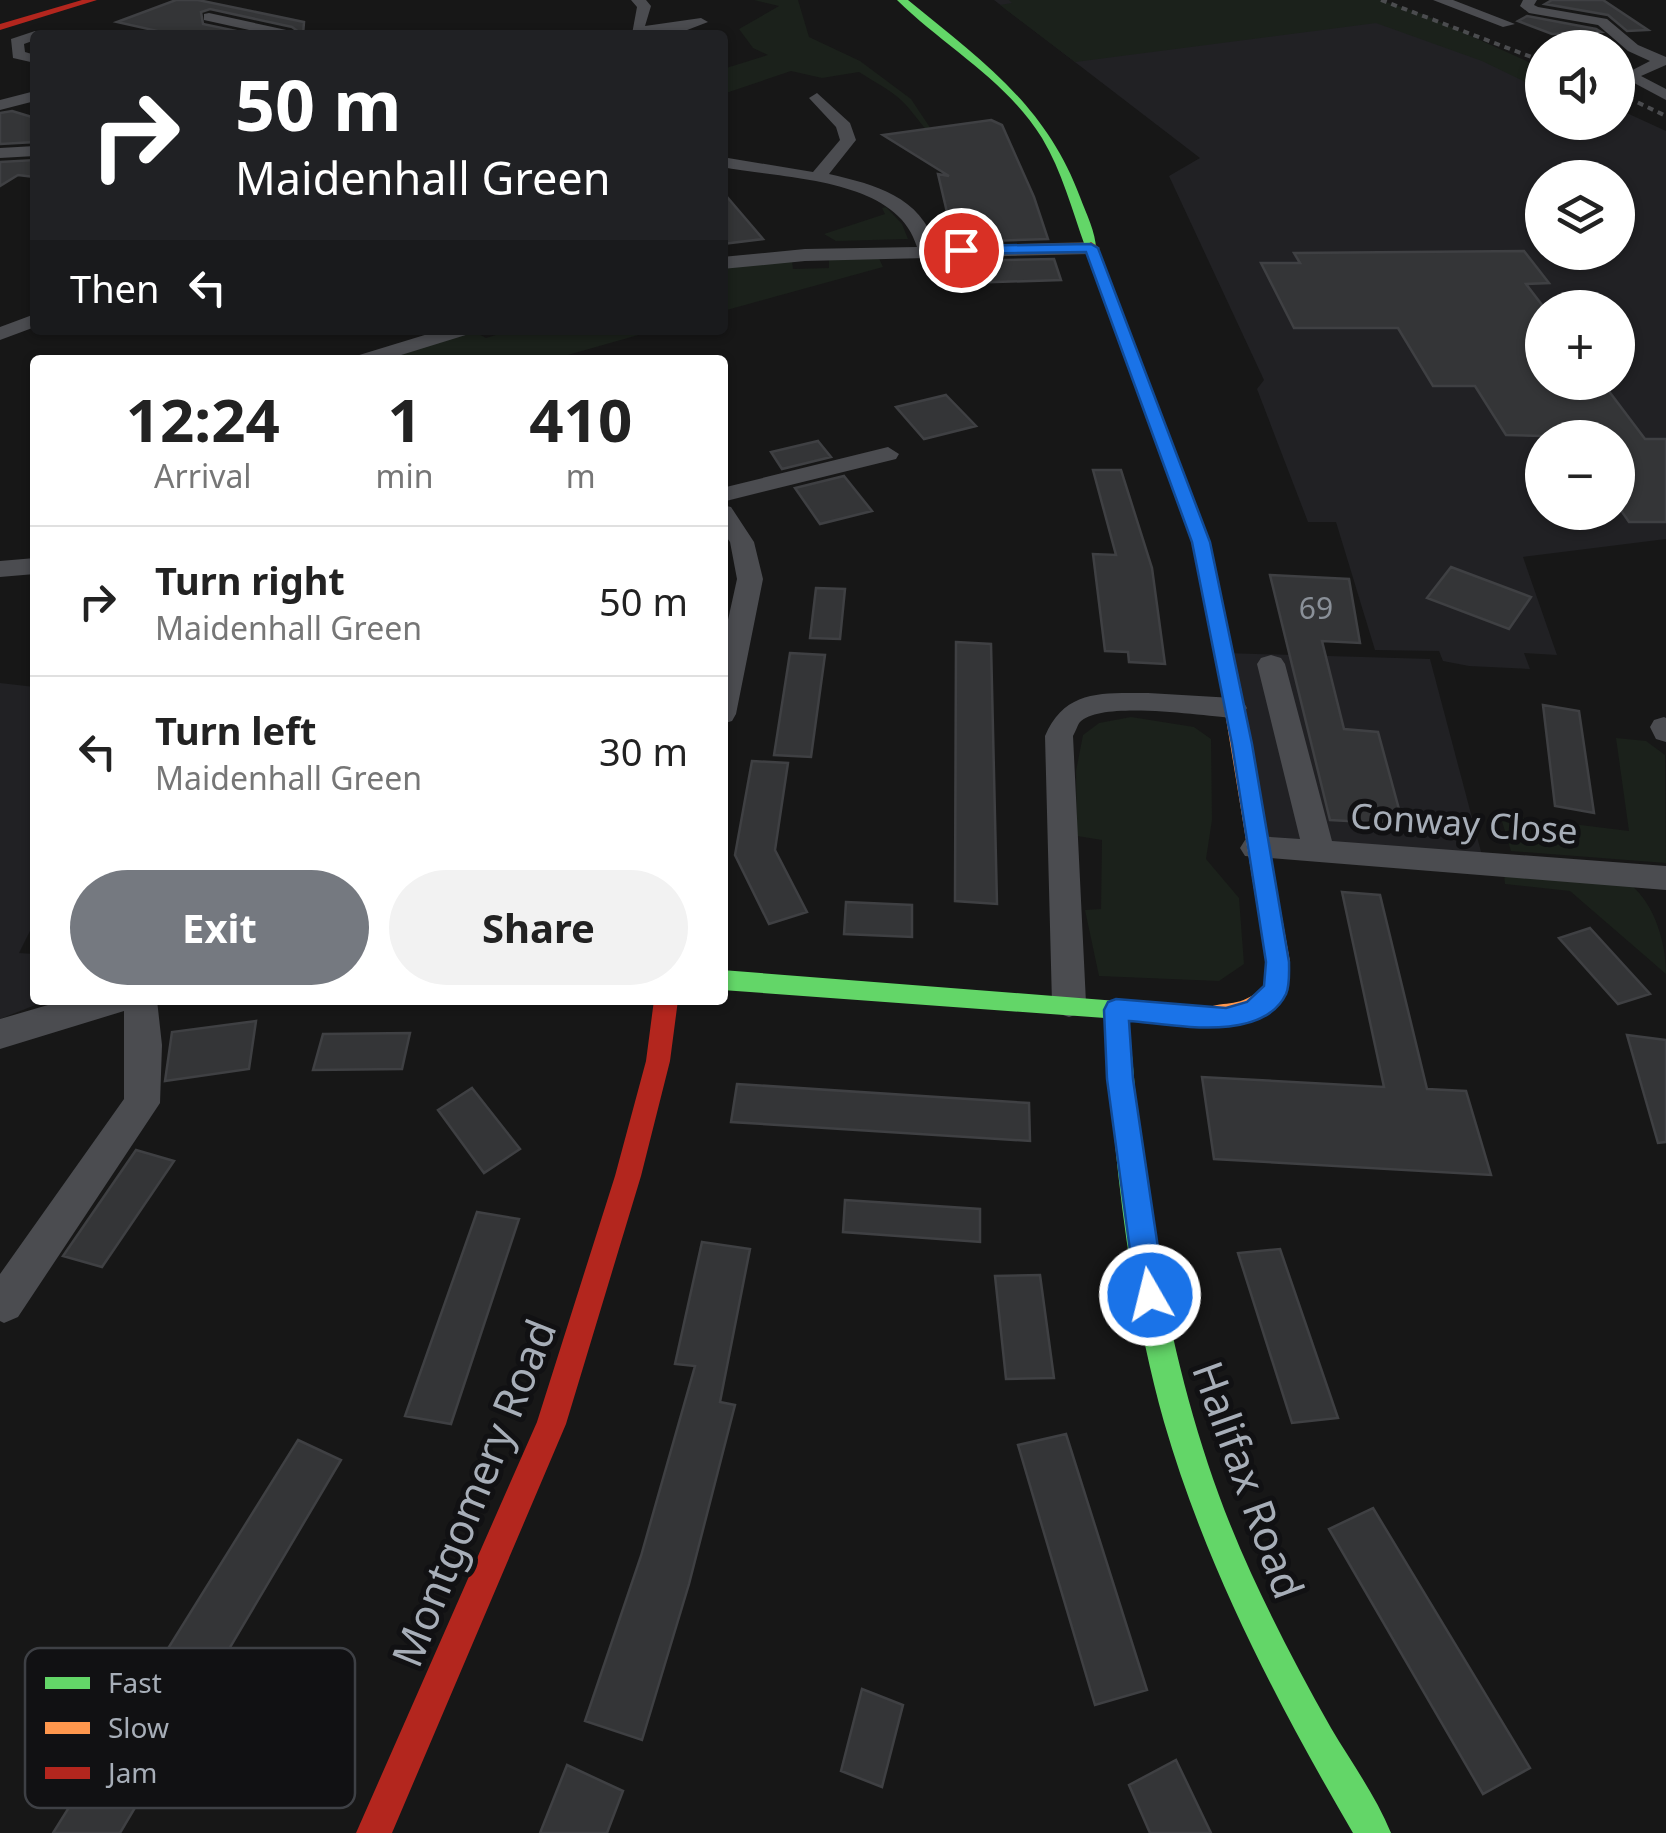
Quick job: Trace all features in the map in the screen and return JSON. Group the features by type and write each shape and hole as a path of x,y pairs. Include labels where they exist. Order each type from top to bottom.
{"street":[{"path":"1,26 92,0"},
{"path":"637,30 644,6 638,0"},
{"path":"728,980 1069,1003 1226,1018 1255,1010 1276,990 1278,962 1201,542 1055,150 1037,121 902,0"},
{"path":"1440,0 1508,24"},
{"path":"1530,0 1526,6 1534,10 1608,24 1633,48 1662,61 1629,76 1666,95"},
{"path":"1581,17 1598,8 1615,7"},
{"path":"209,18 241,30"},
{"path":"652,30 700,22"},
{"path":"30,37 16,42 18,54 30,58"},
{"path":"0,105 30,97"},
{"path":"816,179 848,140 844,126 817,98"},
{"path":"0,153 30,151"},
{"path":"728,163 870,191 901,206 917,221 928,251"},
{"path":"728,262 805,255 1091,248"},
{"path":"0,334 30,322"},
{"path":"373,355 412,336"},
{"path":"728,494 888,454"},
{"path":"728,521 742,542 750,579 728,685"},
{"path":"0,568 30,566"},
{"path":"1271,664 1319,852"},
{"path":"1069,1003 1059,736 1070,715 1086,706 1114,703 1233,708"},
{"name":"Conway Close","path":"1256,848 1664,884"},
{"path":"0,1034 97,1005"},
{"path":"4,1303 142,1102 140,1005"},
{"name":"Montgomery Road","path":"374,1833 551,1424 628,1176 658,1061 665,1005"},
{"name":"Halifax Road","path":"1116,1010 1120,1079 1156,1331 1188,1450 1228,1553 1314,1737 1372,1833"}],"shaded area":[{"path":"754,0 798,0 809,37 860,61 911,99 939,141 901,100 859,72 822,78 791,71 728,92 728,67 768,55 753,48 739,29 779,6"},
{"path":"994,0 1334,0 1525,70 1525,140 1635,140 1635,117 1666,131 1666,539 1523,557 1557,655 1524,653 1530,669 1443,661 1439,651 1375,650 1336,522 1308,522 1257,389 1264,380 1169,176 1200,158"},
{"path":"1009,0 1380,0 1422,14 1525,60 1525,82 1482,61 1376,23 1075,62 1000,5 1012,3"},
{"path":"886,207 902,224 908,239 836,241 824,234 885,214 882,208"},
{"path":"878,256 883,267 728,310 728,267 792,261 793,269 829,268 829,259"},
{"path":"460,335 638,335 568,355 395,355"},
{"path":"1225,653 1430,659 1484,863 1256,848"},
{"path":"0,683 30,686 30,931 19,953 30,954 30,1005 35,1005 0,1019"},
{"path":"1131,717 1194,727 1211,739 1212,820 1206,859 1239,898 1244,964 1219,981 1099,976 1085,910 1101,909 1102,840 1077,836 1076,771 1083,735 1099,723"},
{"path":"1616,738 1646,741 1665,755 1666,863 1511,851 1500,815 1629,831"},
{"path":"1504,875 1631,885 1647,903 1658,925 1666,974 1570,891 1505,884"}],"building":[{"path":"176,0 198,0 304,22 303,30 296,30 210,9 201,12 203,24 231,30 153,30 117,22"},
{"path":"1552,0 1603,0 1648,30 1626,30 1608,15 1545,4"},
{"path":"1527,16 1598,30 1542,30 1518,21"},
{"path":"12,111 30,116 30,142 0,144 0,113"},
{"path":"991,120 1002,125 1048,239 954,242 938,174 949,176 883,135"},
{"path":"30,160 30,176 18,175 0,186 0,162"},
{"path":"728,198 763,239 728,243"},
{"path":"1524,251 1525,270 1539,270 1549,283 1526,284 1531,290 1525,290 1525,400 1616,400 1631,420 1525,420 1525,436 1506,435 1475,386 1433,386 1398,328 1294,328 1261,263 1300,263 1294,253"},
{"path":"1054,259 1061,280 965,283 959,261"},
{"path":"946,395 976,426 924,439 896,407"},
{"path":"1635,426 1645,439 1666,439 1666,522 1635,522"},
{"path":"818,441 831,457 782,469 771,452"},
{"path":"1093,470 1121,470 1152,568 1165,664 1129,662 1128,652 1105,651 1093,554 1116,555"},
{"path":"844,476 872,511 820,524 795,488"},
{"path":"1451,567 1531,597 1509,629 1427,598"},
{"path":"1270,575 1349,579 1360,643 1322,641 1344,729 1378,732 1403,824 1330,820"},
{"path":"816,588 845,589 840,639 810,638"},
{"path":"956,642 991,644 997,904 955,901"},
{"path":"790,653 825,655 811,757 774,755"},
{"path":"1543,705 1579,711 1594,813 1555,806"},
{"path":"752,761 788,763 775,850 807,912 769,924 735,855"},
{"path":"1342,892 1380,895 1427,1089 1466,1091 1491,1175 1214,1159 1202,1077 1384,1087"},
{"path":"846,902 912,905 912,937 844,934"},
{"path":"1590,928 1650,994 1618,1004 1559,938"},
{"path":"256,1021 249,1069 165,1081 172,1032"},
{"path":"410,1033 402,1069 313,1070 323,1034"},
{"path":"1627,1035 1666,1040 1666,1142 1658,1143"},
{"path":"737,1084 1029,1103 1030,1141 731,1122"},
{"path":"472,1088 520,1149 484,1173 438,1110"},
{"path":"136,1150 174,1161 102,1267 63,1256"},
{"path":"845,1200 980,1209 980,1242 843,1232"},
{"path":"477,1212 519,1219 451,1424 405,1416"},
{"path":"702,1242 750,1249 720,1402 735,1405 689,1584 642,1740 585,1721 641,1556 695,1366 675,1364"},
{"path":"1280,1249 1338,1418 1292,1423 1238,1253"},
{"path":"1040,1275 1054,1378 1006,1379 995,1276"},
{"path":"1066,1434 1147,1690 1095,1705 1018,1445"},
{"path":"298,1440 341,1460 230,1648 168,1648"},
{"path":"1373,1508 1530,1768 1483,1794 1329,1529"},
{"path":"862,1689 903,1705 882,1787 841,1771"},
{"path":"1176,1760 1211,1833 1150,1833 1129,1785"},
{"path":"567,1765 623,1791 607,1833 540,1833"},
{"path":"69,1808 135,1808 120,1833 53,1833"}],"railway":[{"path":"1381,0 1525,55"},
{"path":"1635,101 1666,116"}],"traffic: fast":[{"path":"902,0 980,63 1033,117 1060,164 1091,246"},
{"path":"728,980 1210,1016"},
{"path":"1116,1010 1124,1113 1145,1271 1179,1422 1216,1529 1262,1634 1373,1833"}],"traffic: slow":[{"path":"1210,1016 1238,1014 1261,1002 1276,990 1278,962 1231,688"}],"traffic: jam":[{"path":"0,27 92,0"},
{"path":"1091,246 1201,541 1231,688"},
{"path":"374,1833 551,1424 628,1176 658,1061 665,1005"}],"route":[{"path":"961,250 1091,248 1201,542 1242,744 1256,848 1278,962 1276,990 1255,1010 1226,1018 1116,1010 1120,1079 1150,1295"}]}
